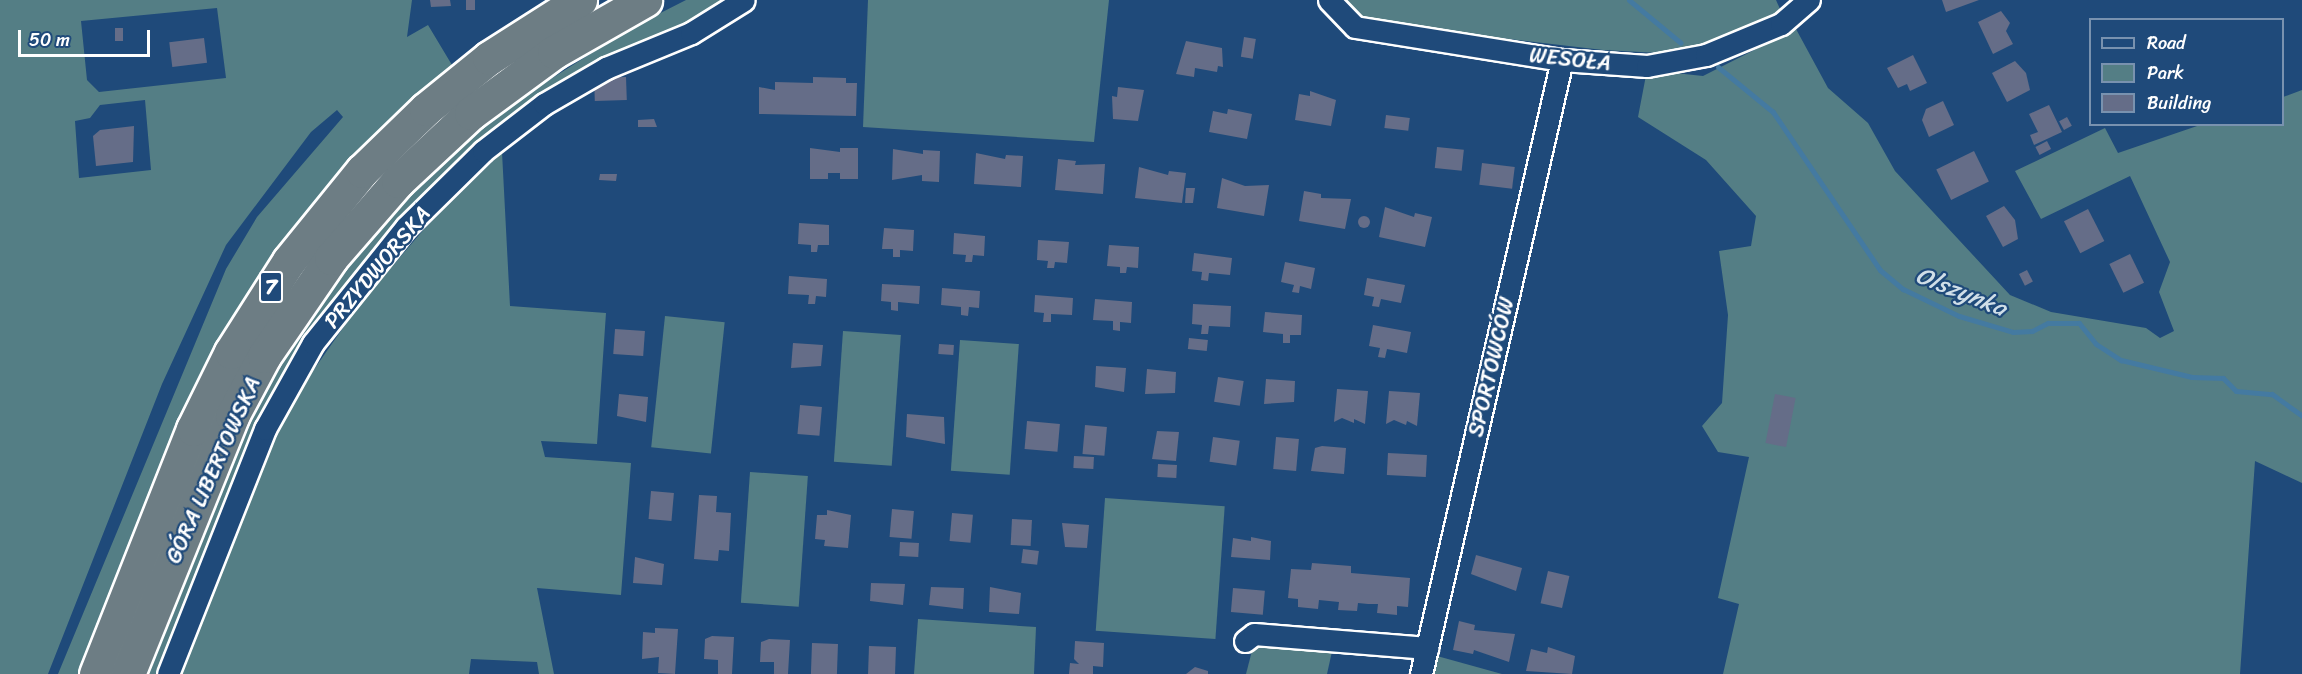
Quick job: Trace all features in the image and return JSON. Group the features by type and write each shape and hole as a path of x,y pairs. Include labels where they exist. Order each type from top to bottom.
{"highway":[{"name":"GÓRA LIBERTOWSKA","path":"96,674 197,420 231,351 289,261 362,171 426,109 489,58 579,0"},
{"name":"GÓRA LIBERTOWSKA","path":"128,674 232,416 270,346 331,258 398,181 471,112 554,52 645,0"}],"street":[{"name":"PRZYDWORSKA","path":"168,674 265,429 314,344 406,227 483,151 544,104 606,68 691,33 744,0"},
{"name":"WESOŁA","path":"1329,0 1355,27 1562,60 1647,66 1706,55 1781,24 1809,0"},
{"name":"SPORTOWCÓW","path":"1421,674 1562,60"},
{"path":"1245,641 1254,634 1427,648"}],"green space":[{"path":"0,0 412,0 407,37 428,25 452,65 365,146 292,228 215,347 175,431 79,674 58,674 226,269 257,217 343,117 337,110 311,132 226,245 162,384 48,674 0,674","holes":["217,8 226,78 99,92 87,80 81,21","145,100 151,170 79,178 75,121 90,118 100,105"]},
{"path":"686,0 731,0 704,18 557,86 326,318 162,674 145,674 242,432 321,298 421,179 492,116 633,27"},
{"path":"868,0 1109,0 1094,142 863,127"},
{"path":"1337,0 1776,0 1780,9 1767,22 1700,50 1677,54 1603,50 1353,21"},
{"path":"1796,29 1828,88 1868,123 1895,171 2010,295 2051,312 2146,328 2160,338 2174,331 2159,292 2170,262 2130,176 2041,219 2015,171 2105,128 2118,153 2197,126 2284,126 2284,97 2302,90 2302,483 2255,461 2240,674 1723,674 1739,604 1718,598 1749,457 1718,452 1702,426 1722,403 1728,315 1719,251 1751,246 1756,216 1706,160 1638,117 1647,70 1703,76"},
{"path":"502,152 510,306 606,313 597,444 541,441 545,457 631,463 621,595 537,588 554,674 539,674 537,662 471,659 469,674 180,674 220,565 278,433 308,378 359,305 425,228"},
{"path":"665,316 725,322 711,454 651,447"},
{"path":"843,331 901,335 892,466 834,462"},
{"path":"960,340 1019,344 1010,475 951,471"},
{"path":"750,472 808,476 799,607 741,603"},
{"path":"1105,498 1225,506 1215,639 1096,631"},
{"path":"918,619 1036,627 1034,674 914,674"},
{"path":"1254,643 1333,647 1327,674 1246,674"},
{"path":"1437,656 1502,674 1433,674"}],"building":[{"path":"430,0 450,0 451,6 431,7"},
{"path":"466,0 475,0 475,10 466,10"},
{"path":"1942,0 1979,0 1946,12"},
{"path":"2001,11 2010,23 2006,31 2013,44 1993,54 1978,22"},
{"path":"115,28 123,28 123,41 115,41"},
{"path":"1244,37 1256,39 1253,59 1241,57"},
{"path":"204,38 207,63 172,67 169,42"},
{"path":"1186,41 1222,48 1223,67 1218,66 1217,72 1195,68 1194,77 1176,74"},
{"path":"1913,55 1927,83 1910,91 1907,84 1898,88 1887,68"},
{"path":"2015,61 2026,73 2030,90 2007,102 1992,73"},
{"path":"626,77 627,100 595,101 594,78"},
{"path":"813,77 846,78 846,83 857,83 856,116 759,114 759,87 775,90 775,82 813,83"},
{"path":"1118,87 1144,90 1138,121 1113,119 1112,96 1117,97"},
{"path":"1310,91 1336,100 1331,126 1295,120 1299,94 1310,96"},
{"path":"1943,101 1954,125 1929,137 1922,120 1926,109"},
{"path":"2049,105 2062,132 2034,145 2030,135 2038,132 2029,114"},
{"path":"1228,109 1252,114 1247,139 1209,132 1213,111 1227,114"},
{"path":"1386,115 1410,118 1408,131 1384,128"},
{"path":"2067,117 2072,126 2064,130 2059,121"},
{"path":"654,119 657,127 638,127 638,120"},
{"path":"134,126 133,162 96,166 93,136 100,130"},
{"path":"2047,141 2051,149 2040,155 2035,147"},
{"path":"1437,147 1464,150 1462,171 1435,168"},
{"path":"810,148 840,152 840,148 858,148 858,179 840,179 840,173 828,173 828,179 810,179"},
{"path":"893,149 923,154 923,150 940,151 939,182 922,181 922,175 892,180"},
{"path":"1974,151 1989,182 1951,200 1936,169"},
{"path":"976,153 1005,159 1006,155 1023,156 1021,187 974,184"},
{"path":"1058,159 1076,161 1075,165 1105,164 1103,194 1055,190"},
{"path":"1482,163 1515,167 1512,189 1479,185"},
{"path":"1139,167 1168,175 1169,171 1186,173 1182,203 1135,198"},
{"path":"600,174 617,174 616,181 599,180"},
{"path":"1222,178 1245,186 1269,185 1264,216 1217,208"},
{"path":"1186,188 1195,188 1193,203 1185,203"},
{"path":"1304,191 1321,194 1321,198 1351,199 1345,229 1299,221"},
{"path":"2004,206 2015,220 2018,239 2003,247 1986,216"},
{"path":"1385,207 1414,217 1415,213 1432,217 1425,247 1379,237"},
{"path":"2088,209 2104,241 2080,253 2064,221"},
{"path":"1366,216 1370,222 1366,228 1362,228 1358,220"},
{"path":"799,223 829,225 829,245 818,245 817,252 811,252 811,245 798,244"},
{"path":"884,228 914,230 913,251 900,250 900,257 893,257 893,249 882,249"},
{"path":"954,233 985,236 984,256 973,255 972,262 965,262 966,255 953,254"},
{"path":"1038,240 1069,242 1067,263 1055,262 1054,268 1047,268 1048,261 1037,260"},
{"path":"1109,245 1139,247 1138,268 1127,267 1126,273 1120,273 1120,267 1107,266"},
{"path":"1194,253 1232,258 1230,275 1209,273 1208,281 1201,280 1202,272 1192,271"},
{"path":"2130,254 2144,283 2123,293 2109,264"},
{"path":"1285,262 1315,268 1311,289 1300,286 1299,293 1292,292 1294,285 1281,282"},
{"path":"2027,270 2033,282 2025,286 2019,274"},
{"path":"789,276 827,279 826,297 816,296 815,304 808,304 809,295 788,294"},
{"path":"1367,278 1405,285 1401,303 1381,299 1379,307 1372,306 1374,297 1364,295"},
{"path":"882,284 920,286 919,304 898,302 898,311 891,310 891,302 881,301"},
{"path":"942,288 980,291 979,308 969,307 968,316 961,315 961,307 941,305"},
{"path":"1035,295 1073,298 1072,315 1051,314 1051,322 1043,322 1044,313 1034,312"},
{"path":"1095,299 1132,302 1131,323 1120,322 1120,331 1113,330 1113,321 1093,320"},
{"path":"1193,304 1231,306 1230,327 1209,326 1208,334 1201,334 1202,325 1192,324"},
{"path":"1265,312 1302,315 1301,335 1290,335 1290,343 1283,343 1283,334 1263,332"},
{"path":"1373,325 1411,332 1407,353 1387,349 1385,358 1378,357 1380,348 1369,346"},
{"path":"615,329 645,331 643,356 613,354"},
{"path":"1189,338 1208,340 1207,351 1188,349"},
{"path":"793,343 823,345 821,366 791,368"},
{"path":"939,344 954,345 953,355 938,354"},
{"path":"1096,366 1126,368 1124,392 1095,387"},
{"path":"1147,369 1176,372 1175,393 1145,394"},
{"path":"1218,377 1244,381 1240,406 1214,402"},
{"path":"1266,379 1295,381 1294,402 1264,404"},
{"path":"1337,389 1368,391 1365,424 1354,419 1354,423 1342,418 1334,422"},
{"path":"1389,391 1420,393 1417,426 1407,421 1406,425 1394,420 1386,424"},
{"path":"619,394 648,397 646,422 617,416"},
{"path":"1775,394 1796,398 1786,447 1765,443"},
{"path":"800,405 822,407 819,436 797,434"},
{"path":"907,414 944,417 945,444 906,437"},
{"path":"1027,421 1060,424 1057,452 1025,449"},
{"path":"1085,425 1107,427 1104,456 1082,454"},
{"path":"1157,431 1179,432 1176,461 1152,459"},
{"path":"1213,437 1240,441 1236,466 1210,462"},
{"path":"1276,437 1299,439 1296,471 1273,469"},
{"path":"1322,446 1346,448 1344,474 1311,471 1315,448"},
{"path":"1388,453 1427,455 1426,477 1387,475"},
{"path":"1074,456 1094,457 1093,469 1073,468"},
{"path":"1158,464 1177,465 1176,478 1157,477"},
{"path":"651,491 674,493 671,521 649,519"},
{"path":"699,495 717,496 716,512 731,513 729,551 719,550 718,561 694,559"},
{"path":"892,509 914,511 911,539 890,537"},
{"path":"827,510 851,515 848,548 824,546 825,540 815,539 817,515 827,515"},
{"path":"952,513 973,515 970,543 950,541"},
{"path":"1012,519 1032,520 1031,546 1011,545"},
{"path":"1062,523 1089,525 1087,548 1065,547"},
{"path":"1251,537 1271,541 1270,560 1231,557 1233,538 1251,541"},
{"path":"900,542 919,543 918,557 899,556"},
{"path":"1023,549 1039,551 1037,565 1021,563"},
{"path":"1476,555 1522,568 1516,591 1471,574"},
{"path":"635,557 664,564 662,585 633,583"},
{"path":"1312,563 1351,566 1351,573 1410,578 1408,607 1397,606 1397,615 1377,613 1378,604 1358,603 1357,611 1338,610 1339,602 1319,600 1318,609 1298,607 1298,599 1288,598 1291,569 1311,570"},
{"path":"1548,571 1569,576 1562,608 1541,603"},
{"path":"871,583 905,584 903,605 870,601"},
{"path":"931,587 964,588 963,609 929,605"},
{"path":"990,587 1021,593 1019,614 989,612"},
{"path":"1233,588 1265,591 1263,615 1231,612"},
{"path":"1459,621 1475,625 1474,630 1515,634 1509,662 1474,650 1473,654 1453,650"},
{"path":"655,628 678,629 675,674 658,673 659,657 642,659 643,632 655,633"},
{"path":"712,636 734,637 732,674 718,674 718,660 704,659 705,639"},
{"path":"769,639 790,640 788,674 774,674 774,662 760,662 761,642"},
{"path":"1075,641 1104,643 1103,667 1093,666 1093,674 1069,674 1070,663 1079,664 1074,659"},
{"path":"812,643 838,644 837,674 811,674"},
{"path":"869,646 896,647 895,674 868,674"},
{"path":"1548,647 1575,656 1572,674 1526,671 1531,649 1547,653"},
{"path":"1195,667 1208,671 1208,674 1186,674"}],"waterway":[{"name":"Olszynka","path":"1629,0 1681,43"},
{"name":"Olszynka","path":"1718,67 1773,112 1880,270 1903,289 1959,316 2013,332 2032,331 2048,323 2079,323 2096,344 2121,360 2192,377 2223,378 2236,391 2272,394 2302,416"}]}
